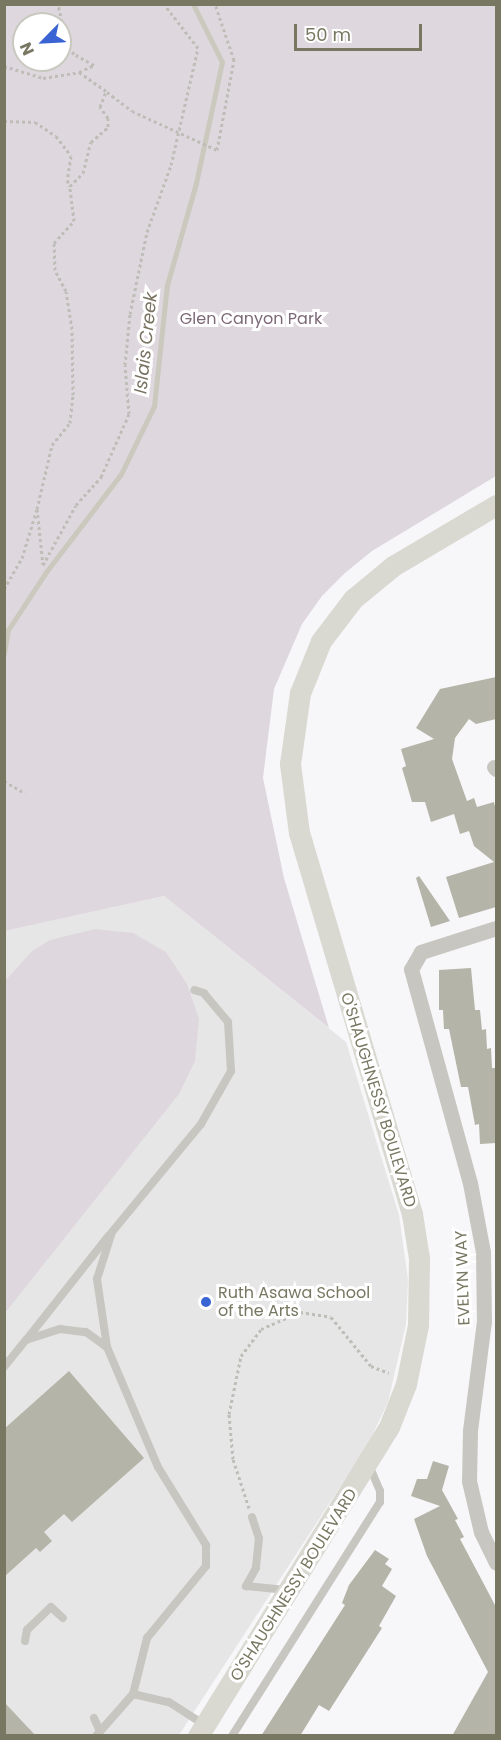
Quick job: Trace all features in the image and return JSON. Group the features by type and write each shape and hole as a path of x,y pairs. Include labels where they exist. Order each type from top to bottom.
{"main road":[{"name":"O'SHAUGHNESSY BOULEVARD","path":"201,1730 369,1465 399,1406 411,1364 418,1325 419,1258 407,1193 299,833 291,781 293,729 313,658 331,626 353,599 393,566 496,505"}],"street":[{"name":"EVELYN WAY","path":"496,928 431,947 414,959 412,980 470,1183 483,1252 484,1321 470,1431 469,1481 481,1532 496,1563"}],"lane":[{"path":"4,1367 201,1124 231,1071 228,1022 204,993 194,990"},
{"path":"98,1732 133,1694 147,1638 206,1566 206,1545 158,1467 107,1347 97,1279 112,1232"},
{"path":"26,1340 60,1329 86,1332 107,1347"},
{"path":"232,1736 380,1502 380,1491 369,1465"},
{"path":"252,1518 259,1538 256,1568 246,1586 288,1590"},
{"path":"24,1641 27,1630 51,1607 63,1618"},
{"path":"133,1694 169,1702 201,1730"},
{"path":"94,1718 98,1732"}],"path":[{"path":"4,66 43,78 79,72 94,65 74,54 67,45 58,4"},
{"path":"37,509 44,565 76,506 101,477 129,414 125,365 130,314 147,232 178,135 198,48 164,4"},
{"path":"79,72 132,111 178,135 217,150 234,60 215,4"},
{"path":"70,186 83,173 91,142 108,127 100,107 106,91"},
{"path":"4,121 35,122 56,136 70,156 67,180 70,186 74,221 54,243 55,270 66,291 72,329 73,395 70,423 52,445 37,509 22,558 4,588"},
{"path":"4,781 25,793"},
{"path":"252,1518 233,1459 229,1414 241,1356 261,1329 300,1312 331,1317 371,1366 389,1373"}],"shaded area":[{"name":"Ruth Asawa School of the Arts","path":"164,896 346,1042 399,1215 408,1280 406,1324 388,1402 369,1442 179,1735 5,1736 5,931"}],"green space":[{"name":"Glen Canyon Park","path":"5,4 496,5 496,476 372,551 345,573 322,596 302,624 274,689 263,778 284,878 329,1028 164,896 5,931"},
{"path":"95,929 133,933 166,952 187,984 199,1019 195,1061 179,1094 5,1313 5,981 32,951 50,940"}],"building":[{"path":"496,677 496,719 476,724 469,719 455,738 452,759 467,801 474,798 477,807 494,802 496,811 496,907 459,918 446,877 494,862 474,846 469,831 460,834 454,814 431,822 425,802 412,802 402,768 406,766 401,749 434,739 416,728 440,689"},
{"path":"419,876 450,921 431,927 416,878"},
{"path":"471,968 475,1010 480,1010 482,1030 486,1029 487,1049 491,1048 492,1068 496,1068 496,1143 480,1144 479,1124 475,1125 468,1087 461,1087 449,1029 444,1029 443,1010 439,1010 439,970"},
{"path":"69,1371 144,1458 72,1522 64,1514 44,1532 52,1541 40,1552 36,1548 4,1577 4,1429"},
{"path":"433,1461 449,1466 442,1490 458,1519 455,1520 464,1537 460,1539 496,1607 496,1736 452,1736 488,1672 427,1556 414,1519 440,1506 411,1496 417,1479 427,1479"},
{"path":"375,1550 389,1559 385,1564 392,1569 382,1586 396,1596 379,1626 382,1628 329,1711 319,1705 300,1736 261,1736 345,1605 342,1603 349,1585"},
{"path":"4,1702 36,1736 4,1736"}],"waterway":[{"name":"Islais Creek","path":"4,653 8,630 46,572 121,474 154,406 167,285 196,183 222,62 193,4"}],"place":[{"name":"Ruth Asawa School of the Arts","path":"206,1302"}]}
